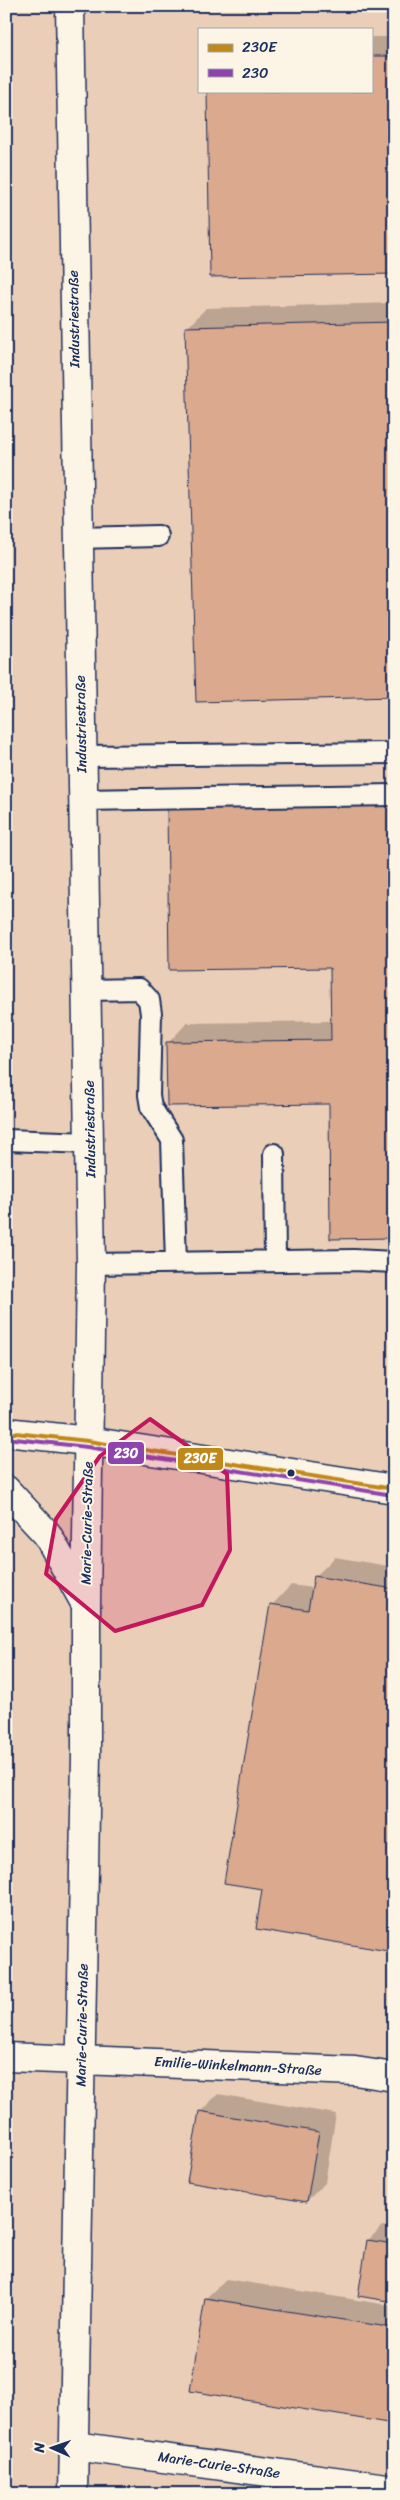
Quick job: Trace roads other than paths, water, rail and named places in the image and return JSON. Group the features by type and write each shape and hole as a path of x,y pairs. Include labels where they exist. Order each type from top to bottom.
{"street":[{"name":"Industriestraße","path":"70,6 90,1143 91,1264 88,1441"},
{"path":"6,1432 88,1441 394,1489"},
{"name":"Marie-Curie-Straße","path":"73,2494 82,2058 88,1441"},
{"name":"Marie-Curie-Straße","path":"6,1490 47,1534 86,1604"},
{"name":"Emilie-Winkelmann-Straße","path":"6,2057 82,2058 355,2071 394,2077"},
{"name":"Marie-Curie-Straße","path":"74,2446 394,2489"}],"lane":[{"path":"78,538 158,536"},
{"path":"82,756 394,753"},
{"path":"83,800 394,795"},
{"path":"88,990 139,989 149,1000 151,1014 150,1095 155,1116 172,1140 176,1262"},
{"path":"6,1140 90,1143"},
{"path":"274,1154 275,1261"},
{"path":"91,1264 275,1261 394,1262"}]}
